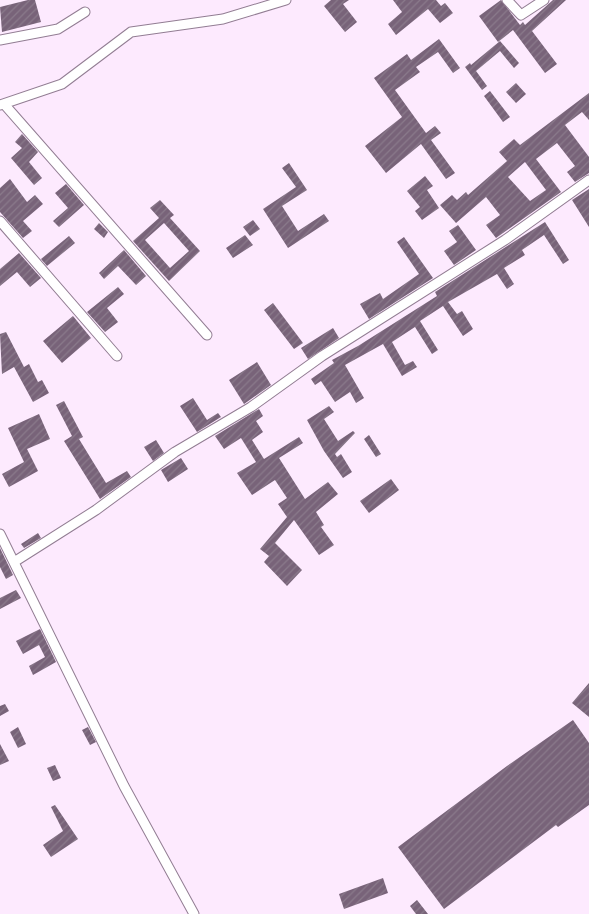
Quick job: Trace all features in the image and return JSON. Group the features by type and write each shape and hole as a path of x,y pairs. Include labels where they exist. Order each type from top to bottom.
{"street":[{"path":"207,335 2,104 62,84 130,32 223,20 286,0"},
{"path":"507,0 521,15 544,0"},
{"path":"0,40 58,29 85,12"},
{"path":"14,562 96,510 175,452 251,406 322,356 505,240 589,180"},
{"path":"0,221 117,356"},
{"path":"0,534 124,786 194,914"}],"building":[{"path":"35,0 41,22 2,32 0,7"},
{"path":"331,0 349,0 343,4 357,22 345,32 324,6"},
{"path":"393,0 436,0 441,6 445,3 453,13 440,23 428,9 396,35 388,24 402,12"},
{"path":"501,0 520,25 523,22 525,25 553,0 566,0 532,31 557,64 545,73 513,30 498,42 479,16"},
{"path":"439,39 460,68 453,73 438,52 416,67 420,72 395,90 426,133 435,126 441,133 431,140 455,173 446,179 421,144 386,173 365,146 402,117 374,78 407,54 411,60"},
{"path":"500,41 519,63 514,68 500,51 476,71 487,86 482,90 465,67 470,63 471,65"},
{"path":"516,83 526,94 516,103 506,92"},
{"path":"490,91 510,117 503,122 484,96"},
{"path":"589,93 589,120 582,112 565,125 589,157 589,173 575,182 567,172 575,166 557,143 536,159 561,192 496,238 486,225 500,215 486,197 456,223 440,205 452,195 457,200 466,192 468,195 507,161 499,152 514,139 520,145","holes":["525,162 546,190 530,201 508,177"]},
{"path":"22,134 38,152 29,162 42,178 34,185 11,158 22,148 15,142"},
{"path":"289,163 307,190 282,206 298,231 324,214 329,221 288,248 263,209 296,187 282,168"},
{"path":"425,176 433,186 427,190 439,208 422,220 415,211 420,207 407,191"},
{"path":"10,179 27,202 35,195 43,204 23,221 32,231 23,238 0,212 0,188"},
{"path":"66,184 84,205 59,227 53,221 68,208 55,193"},
{"path":"589,189 589,227 572,200"},
{"path":"160,200 174,215 170,218 200,251 169,281 133,241 159,218 150,208","holes":["164,223 189,251 170,268 145,240"]},
{"path":"253,220 260,229 250,236 243,227"},
{"path":"545,222 569,260 563,264 544,235 522,250 525,255 504,268 514,284 507,289 497,274 448,302 457,314 462,311 473,329 463,336 443,306 420,321 438,350 432,354 415,327 392,342 405,365 413,361 417,367 402,376 383,344 345,365 364,398 356,403 350,392 335,402 321,381 315,385 311,379 334,363 332,360 358,346 437,296 435,292"},
{"path":"99,223 108,232 104,238 94,229"},
{"path":"458,225 476,250 454,265 444,251 457,242 449,231"},
{"path":"245,235 253,245 233,258 226,248"},
{"path":"69,236 75,243 47,266 41,259"},
{"path":"404,237 433,278 369,319 360,304 380,293 383,299 419,274 397,242"},
{"path":"124,250 146,276 136,285 118,266 104,279 99,273"},
{"path":"19,253 41,278 30,287 17,272 0,286 0,269"},
{"path":"118,287 124,294 107,308 118,322 105,332 87,312"},
{"path":"273,303 303,343 294,349 264,310"},
{"path":"73,316 91,338 62,363 43,341"},
{"path":"333,328 339,338 308,359 301,348"},
{"path":"6,332 24,367 29,364 38,382 42,380 49,393 33,402 14,367 2,374 0,334"},
{"path":"257,362 271,385 244,404 229,380"},
{"path":"193,398 207,420 218,413 221,417 197,432 180,406"},
{"path":"64,401 83,437 79,439 106,483 127,471 131,477 100,499 64,441 72,436 56,405"},
{"path":"329,406 334,412 324,419 338,441 353,431 355,433 335,454 337,457 341,454 352,472 343,478 324,451 307,420"},
{"path":"259,409 263,416 256,421 263,432 252,440 264,459 299,437 303,443 279,458 305,499 328,482 338,494 316,512 324,525 321,527 334,545 319,555 294,520 275,543 302,570 287,586 264,562 269,556 260,549 287,517 278,504 287,498 275,480 252,495 237,473 256,462 241,438 224,449 215,436"},
{"path":"39,414 50,439 27,449 38,471 9,487 2,474 24,462 8,428"},
{"path":"369,435 381,454 376,457 364,439"},
{"path":"156,440 164,453 153,461 144,447"},
{"path":"181,458 188,469 168,482 161,470"},
{"path":"391,479 399,490 369,513 360,501"},
{"path":"38,533 41,538 24,548 21,544"},
{"path":"0,548 13,575 6,579 0,567"},
{"path":"16,590 21,598 0,609 0,598"},
{"path":"40,629 56,662 33,675 29,666 45,657 39,645 23,654 16,641"},
{"path":"589,683 589,717 572,703"},
{"path":"5,704 9,711 0,716 0,706"},
{"path":"573,720 589,743 589,805 558,827 556,825 444,909 398,847 507,766"},
{"path":"18,727 26,744 18,748 10,732"},
{"path":"88,727 96,742 90,745 82,730"},
{"path":"0,744 9,761 0,765"},
{"path":"55,765 61,778 53,781 47,768"},
{"path":"55,805 78,839 51,857 43,845 63,831 51,807"},
{"path":"383,878 388,893 344,909 339,894"},
{"path":"417,900 428,914 416,914 410,906"}]}
